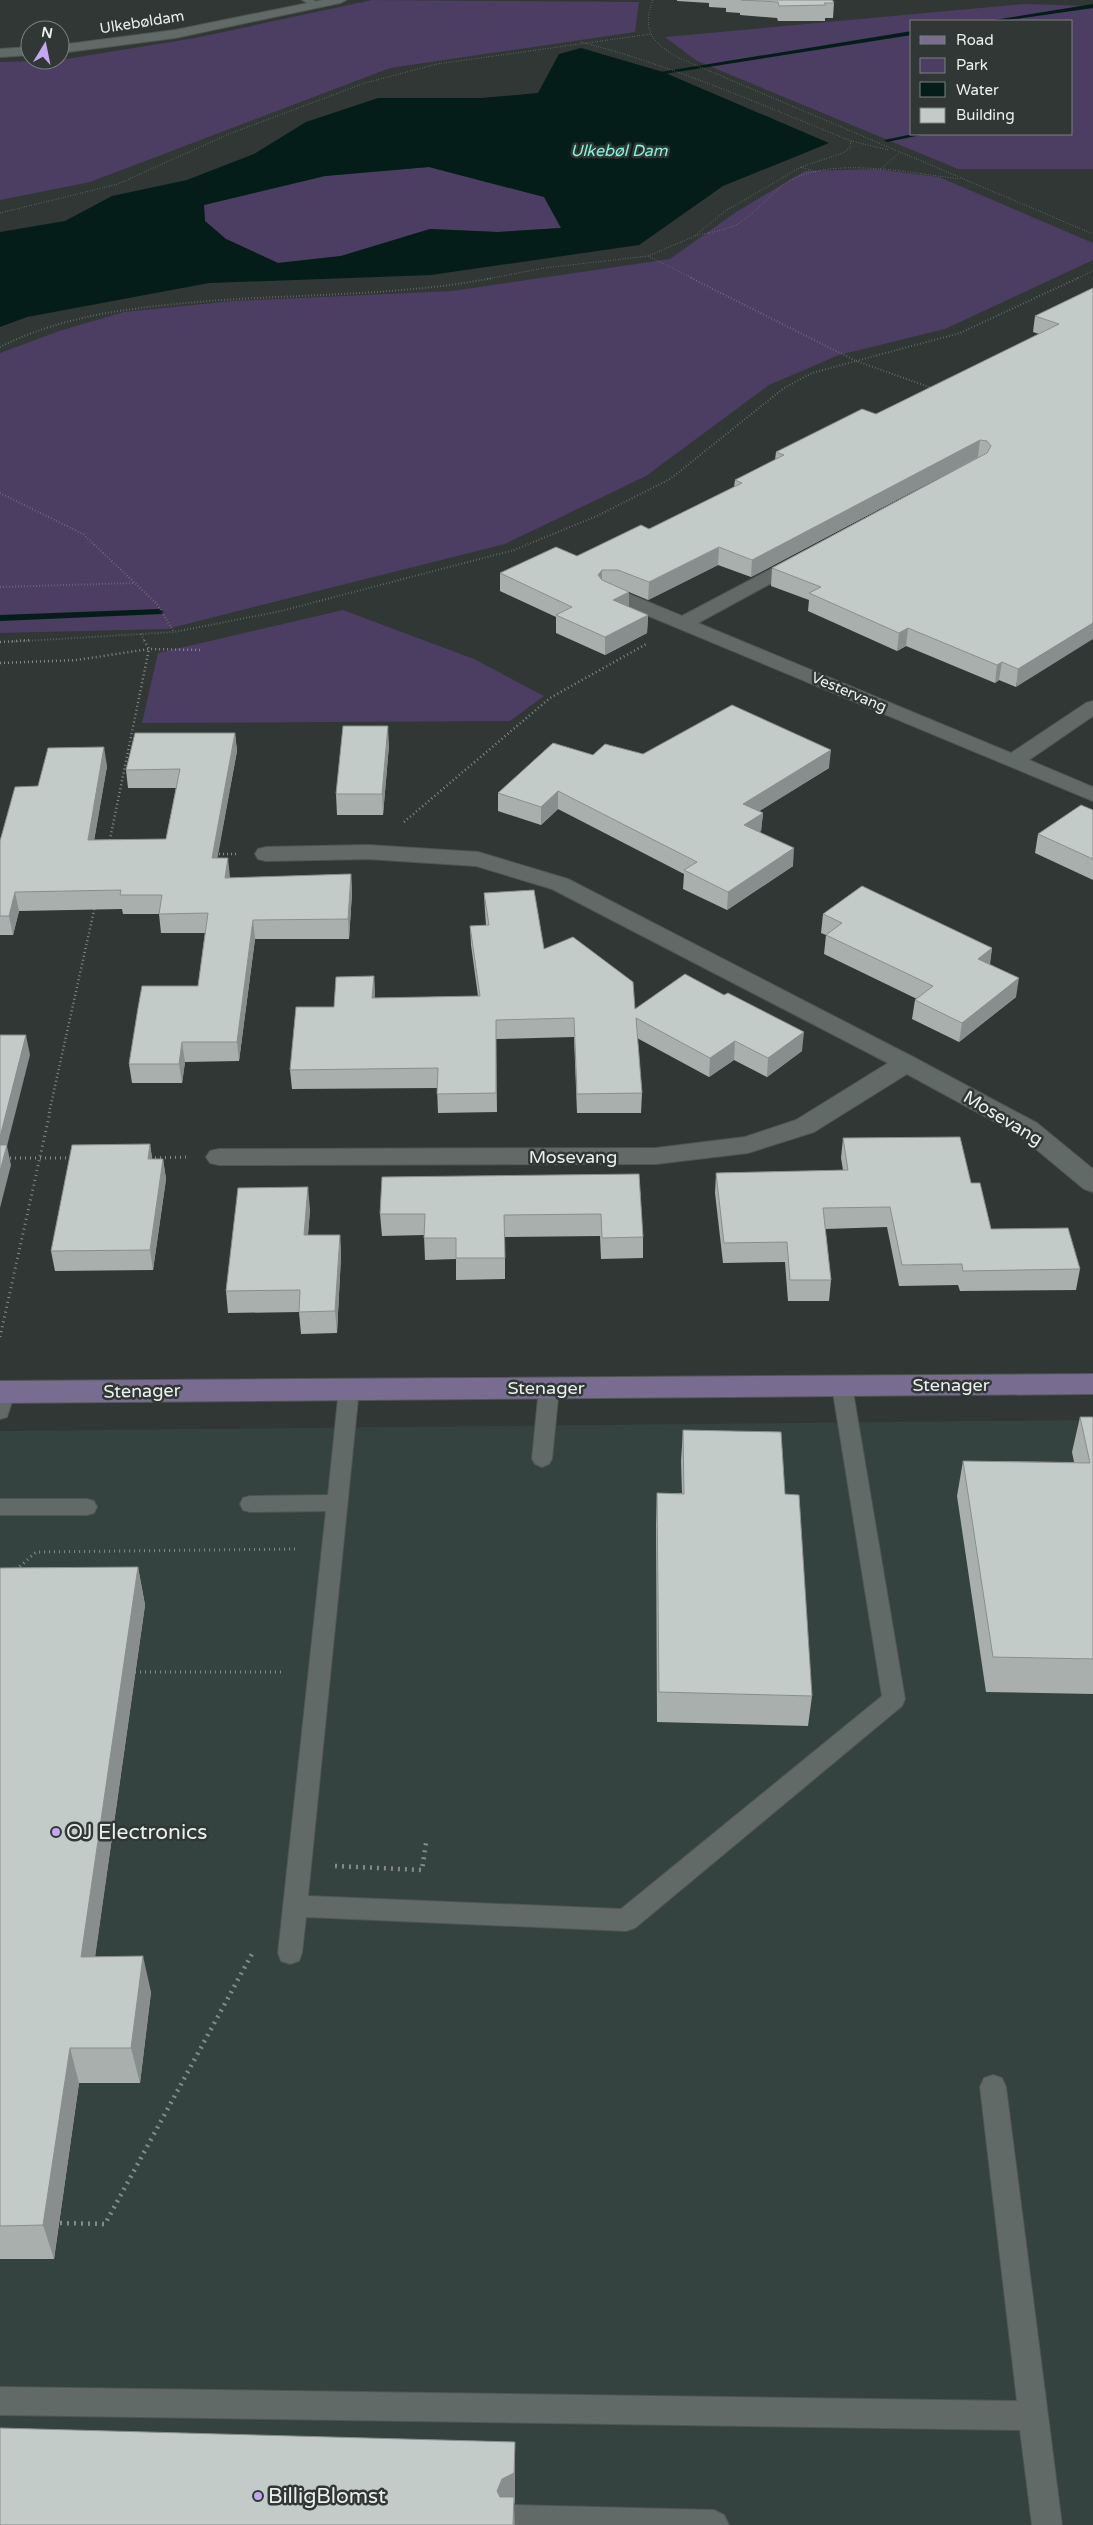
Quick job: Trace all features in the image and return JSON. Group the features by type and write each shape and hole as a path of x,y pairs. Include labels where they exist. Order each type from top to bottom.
{"street":[{"name":"Ulkebøldam","path":"70,48 175,34 312,2 340,0"},
{"path":"0,53 20,52"},
{"path":"683,623 822,548"},
{"name":"Vestervang","path":"610,593 1093,795"},
{"path":"1014,761 1093,707"},
{"name":"Mosevang","path":"266,854 368,852 478,859 560,884 906,1063 1028,1129 1093,1183"},
{"name":"Mosevang","path":"219,1157 656,1156 748,1145 805,1126 906,1063"},
{"name":"Stenager","path":"2,1399 349,1390 1093,1384"}],"lane":[{"path":"296,1906 626,1920 894,1699 842,1386"},
{"path":"542,1459 550,1388"},
{"path":"290,1953 349,1390"},
{"path":"250,1504 337,1504"},
{"path":"0,1507 87,1507"},
{"path":"993,2087 1047,2525"},
{"path":"0,2401 1033,2416"},
{"path":"515,2520 714,2525"}],"path":[{"path":"652,0 646,11 648,30 662,49 690,64 1093,234"},
{"path":"0,213 118,184 229,134 365,83 437,64 581,42 651,34"},
{"path":"581,42 621,51 851,141 899,153"},
{"path":"693,237 727,210 801,167 843,154 850,148 851,141"},
{"path":"880,170 899,153"},
{"path":"801,167 816,172"},
{"path":"0,347 24,335 70,320 115,310 233,298 446,287 544,268 648,256 693,237 738,224 763,201 794,179 816,172 880,170 965,180"},
{"path":"648,256 856,361 938,390"},
{"path":"0,642 174,632 281,611 514,550 597,516 670,479 784,388 812,373 960,333 1093,271"},
{"path":"0,493 83,534 157,604 174,632"},
{"path":"0,587 135,583"},
{"path":"368,852 550,698 683,623"},
{"path":"108,845 150,649 141,634"},
{"path":"0,663 78,660 150,649 203,650"},
{"path":"206,854 266,854"},
{"path":"0,1337 96,902"},
{"path":"143,1158 219,1157"},
{"path":"0,1158 77,1158"},
{"path":"9,1575 36,1552 333,1549"},
{"path":"136,1672 320,1672"},
{"path":"300,1864 422,1870 426,1843"},
{"path":"60,2223 106,2224 257,1944"}],"shaded area":[{"path":"1093,1420 1093,2525 0,2525 0,1431"}],"green space":[{"path":"372,0 639,2 635,32 390,68 90,182 0,200 0,62 20,61 20,70 70,70 70,58 195,38"},
{"path":"1024,4 1093,6 1093,169 958,169 697,61 665,37"},
{"path":"429,167 544,197 562,228 498,232 430,229 341,256 278,263 226,239 205,221 204,205 325,176"},
{"path":"875,169 939,177 1093,243 1093,260 945,329 839,355 769,385 646,476 505,544 167,629 0,633 0,353 59,331 124,312 232,301 452,291 670,259 736,212 805,171"},
{"path":"343,610 474,659 544,696 510,721 142,723 158,653"}],"water":[{"name":"Ulkebøl Dam","path":"581,48 663,72 829,143 723,186 639,245 431,275 209,283 27,317 0,327 0,232 65,221 112,196 187,180 254,154 306,122 378,98 481,98 538,93 559,54","holes":["429,167 544,197 561,228 498,232 430,229 341,256 278,263 226,239 205,221 204,205 325,176"]}],"building":[{"path":"741,0 832,0 834,3 824,3 826,5 779,6 778,2"},
{"path":"1093,288 1093,623 1018,669 1002,662 997,665 908,628 899,633 809,593 821,587 772,568 987,453 991,446 987,441 980,440 752,560 719,547 649,582 618,570 602,570 598,575 602,580 629,592 613,600 648,615 605,637 556,615 572,607 500,573 556,547 577,556 641,525 649,529 742,483 735,480 784,455 776,452 862,409 876,414 1059,324 1035,316"},
{"path":"732,705 831,750 743,804 763,813 744,825 794,848 728,892 684,870 697,862 558,791 541,807 498,793 553,743 593,755 605,744 643,754"},
{"path":"343,726 388,726 382,794 336,794"},
{"path":"135,733 235,733 212,858 228,858 225,878 351,874 348,919 253,920 237,1042 182,1042 179,1064 129,1064 142,986 198,986 208,913 159,914 162,895 120,895 121,890 15,892 9,916 0,916 0,841 15,787 38,786 48,748 104,747 88,840 166,839 180,769 126,770"},
{"path":"1081,805 1093,810 1093,859 1038,834"},
{"path":"862,886 992,948 978,959 1019,978 962,1023 915,1000 933,986 826,935 842,923 823,914"},
{"path":"534,890 544,949 573,937 633,982 635,1009 685,974 724,995 728,993 804,1032 768,1058 735,1041 710,1058 636,1018 642,1093 577,1094 574,1018 496,1020 496,1093 437,1094 438,1068 290,1070 296,1007 334,1007 336,977 374,976 372,998 480,996 470,926 489,925 484,893"},
{"path":"0,1035 26,1035 0,1137"},
{"path":"960,1137 971,1183 980,1183 991,1229 1068,1228 1080,1269 963,1271 962,1264 902,1265 890,1207 823,1208 831,1280 790,1280 787,1242 724,1243 716,1173 848,1170 843,1138"},
{"path":"150,1144 148,1159 163,1159 150,1250 51,1251 72,1145"},
{"path":"0,1145 7,1145 0,1171"},
{"path":"639,1174 643,1237 602,1238 601,1214 504,1215 505,1258 456,1258 456,1238 424,1238 425,1214 380,1214 382,1177"},
{"path":"308,1187 304,1235 340,1235 335,1311 299,1312 300,1290 226,1291 238,1188"},
{"path":"1080,1417 1093,1417 1093,1659 993,1657 963,1461 1090,1463"},
{"path":"683,1430 781,1432 785,1494 799,1495 812,1696 659,1692 657,1493 684,1494"},
{"name":"OJ Electronics","path":"138,1567 81,1957 143,1956 131,2048 70,2048 43,2225 0,2226 0,1568"},
{"name":"BilligBlomst","path":"0,2428 515,2442 514,2473 502,2479 497,2491 500,2497 514,2497 513,2525 0,2525"}],"waterway":[{"path":"998,20 1093,6"},
{"path":"645,75 910,33"},
{"path":"887,140 917,135"},
{"path":"0,618 159,612"}],"place":[{"name":"OJ Electronics","path":"56,1832"},
{"name":"BilligBlomst","path":"258,2496"}]}
